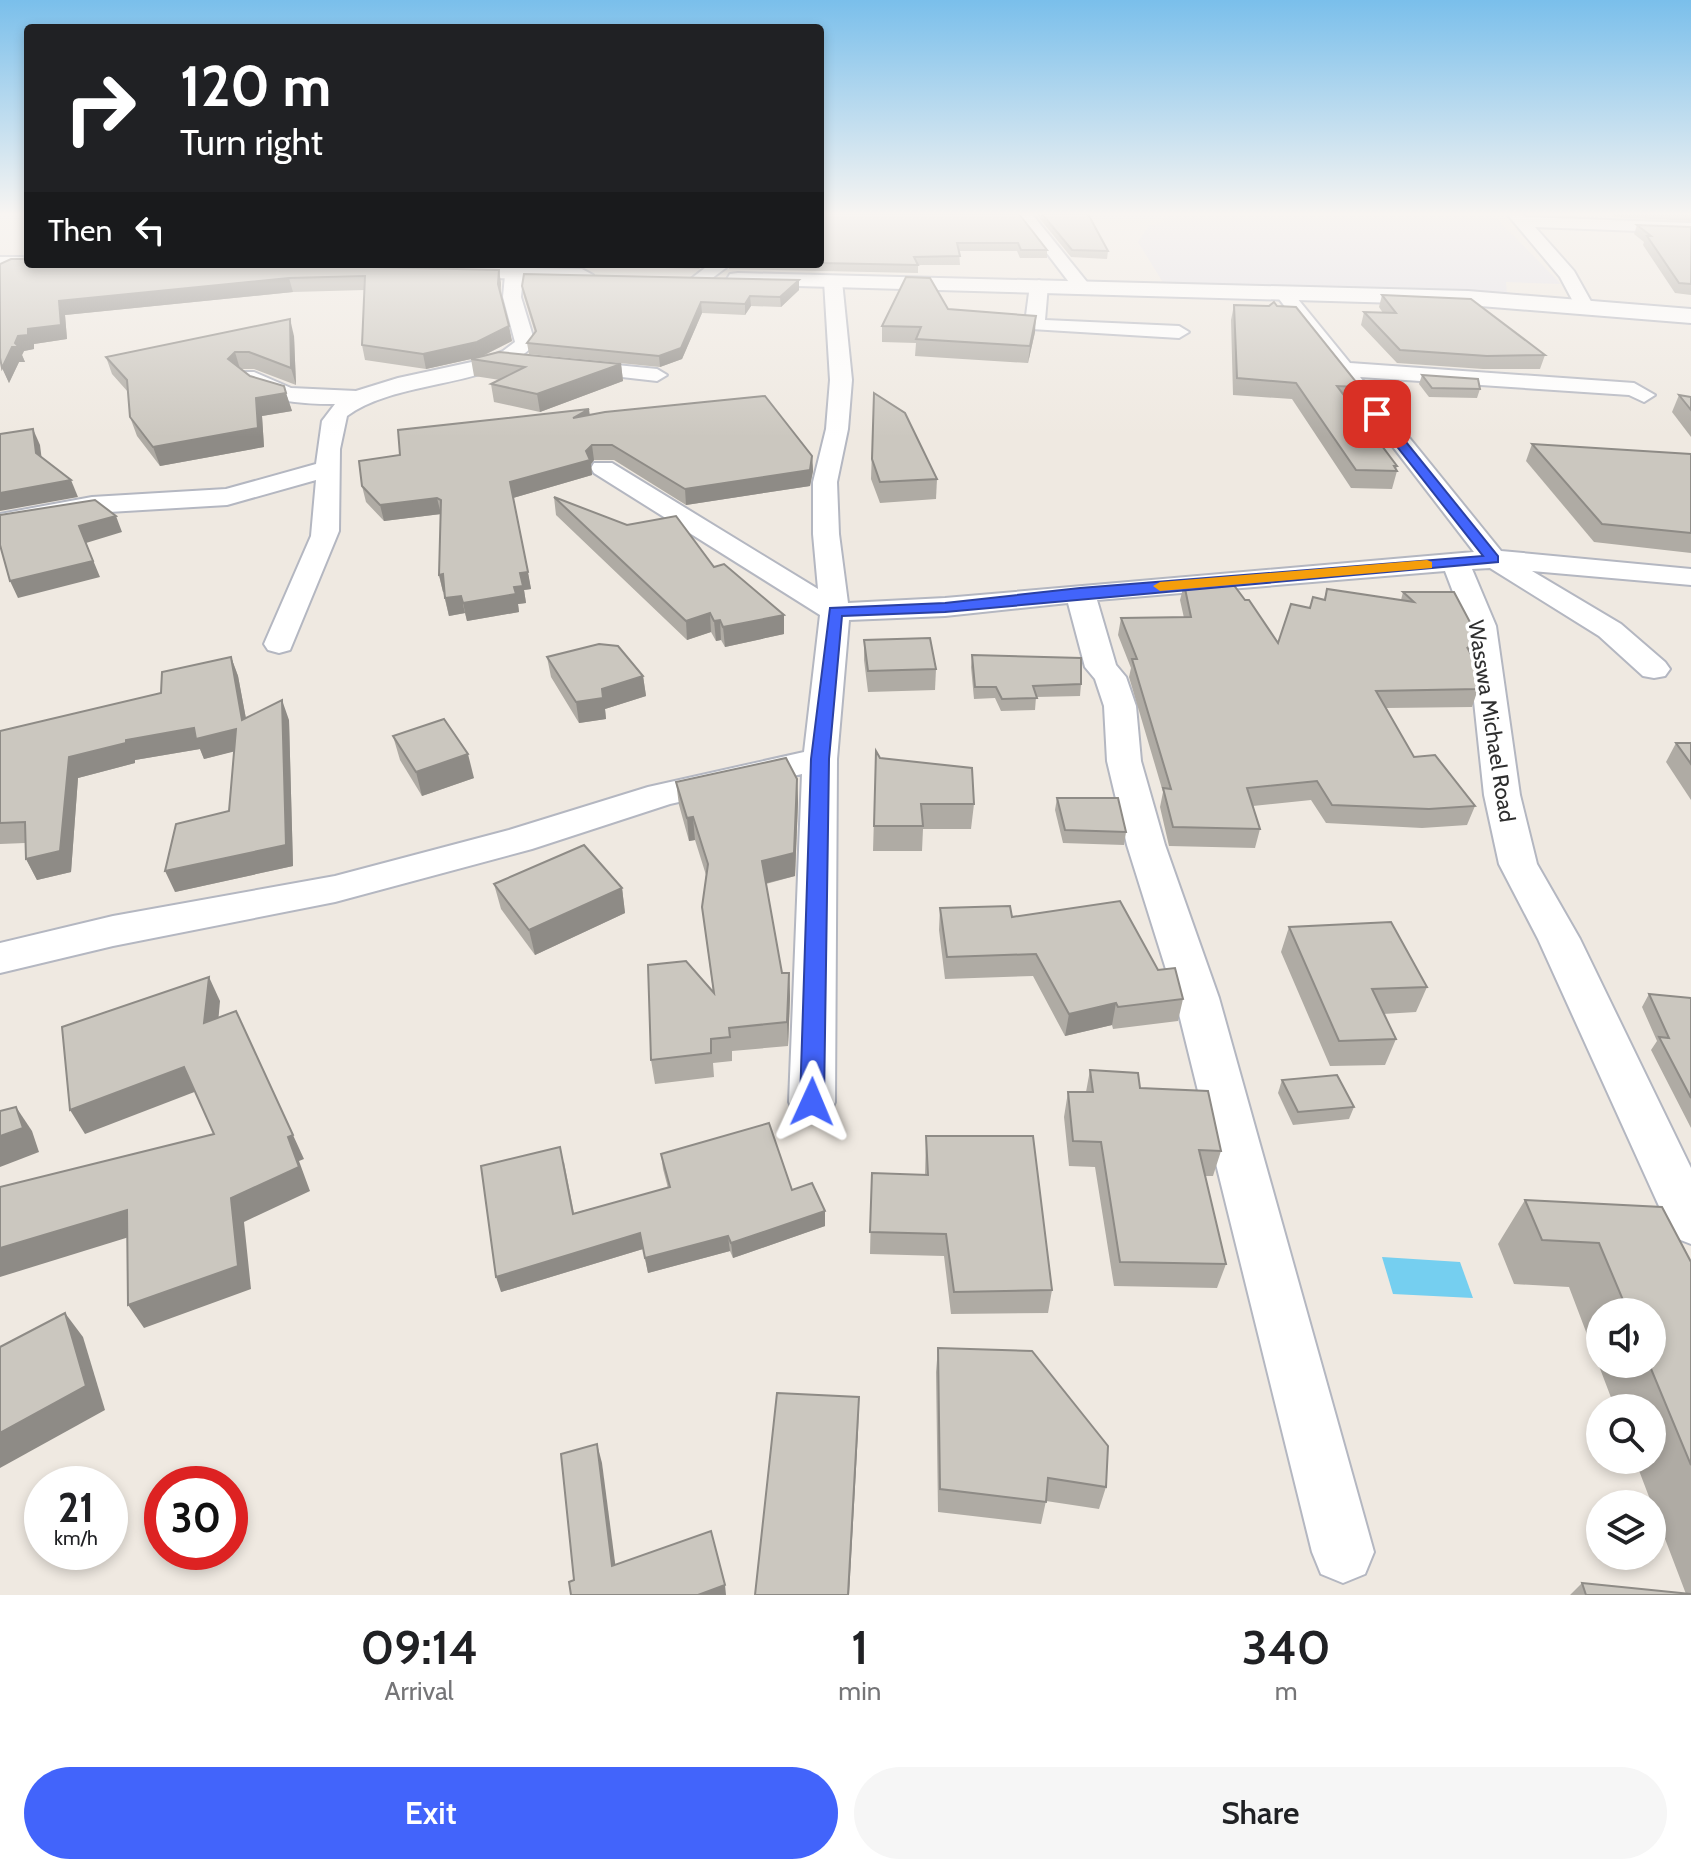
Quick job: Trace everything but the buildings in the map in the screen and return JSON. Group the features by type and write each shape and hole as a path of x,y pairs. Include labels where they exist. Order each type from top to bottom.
{"main road":[{"path":"1179,288 1584,305 1691,316"}],"street":[{"path":"279,644 327,528 328,432 339,412 363,398 405,383 502,360 520,350 525,343 516,317 512,288"},
{"path":"812,1102 820,759 835,612 826,534 825,482 837,429 841,380 834,288"},
{"path":"1039,288 1035,323 1038,325 1179,332"},
{"path":"1575,288 1584,305"},
{"path":"1282,291 1493,559 1610,630 1654,669"},
{"path":"502,360 657,375"},
{"path":"1342,369 1634,389 1644,395"},
{"path":"247,376 265,388 286,396 363,398"},
{"path":"0,522 92,505 227,497 330,468"},
{"path":"603,468 835,612 945,607 1493,559 1691,577"},
{"name":"Wasswa Michael Road","path":"1455,562 1481,626 1502,795 1518,864 1559,939 1691,1221"},
{"path":"1080,593 1101,667 1110,677 1120,706 1124,761 1146,845 1197,998 1343,1552"},
{"path":"0,958 113,931 335,889 519,840 661,795 820,759"}],"shaded area":[{"path":"1291,288 1506,288 1507,296"}],"water":[{"path":"1382,1257 1460,1262 1473,1298 1393,1294"}],"slow traffic":[{"path":"1160,586 1427,565"}],"route":[{"path":"812,1102 820,759 835,612 945,607 1493,559 1377,414"}]}
